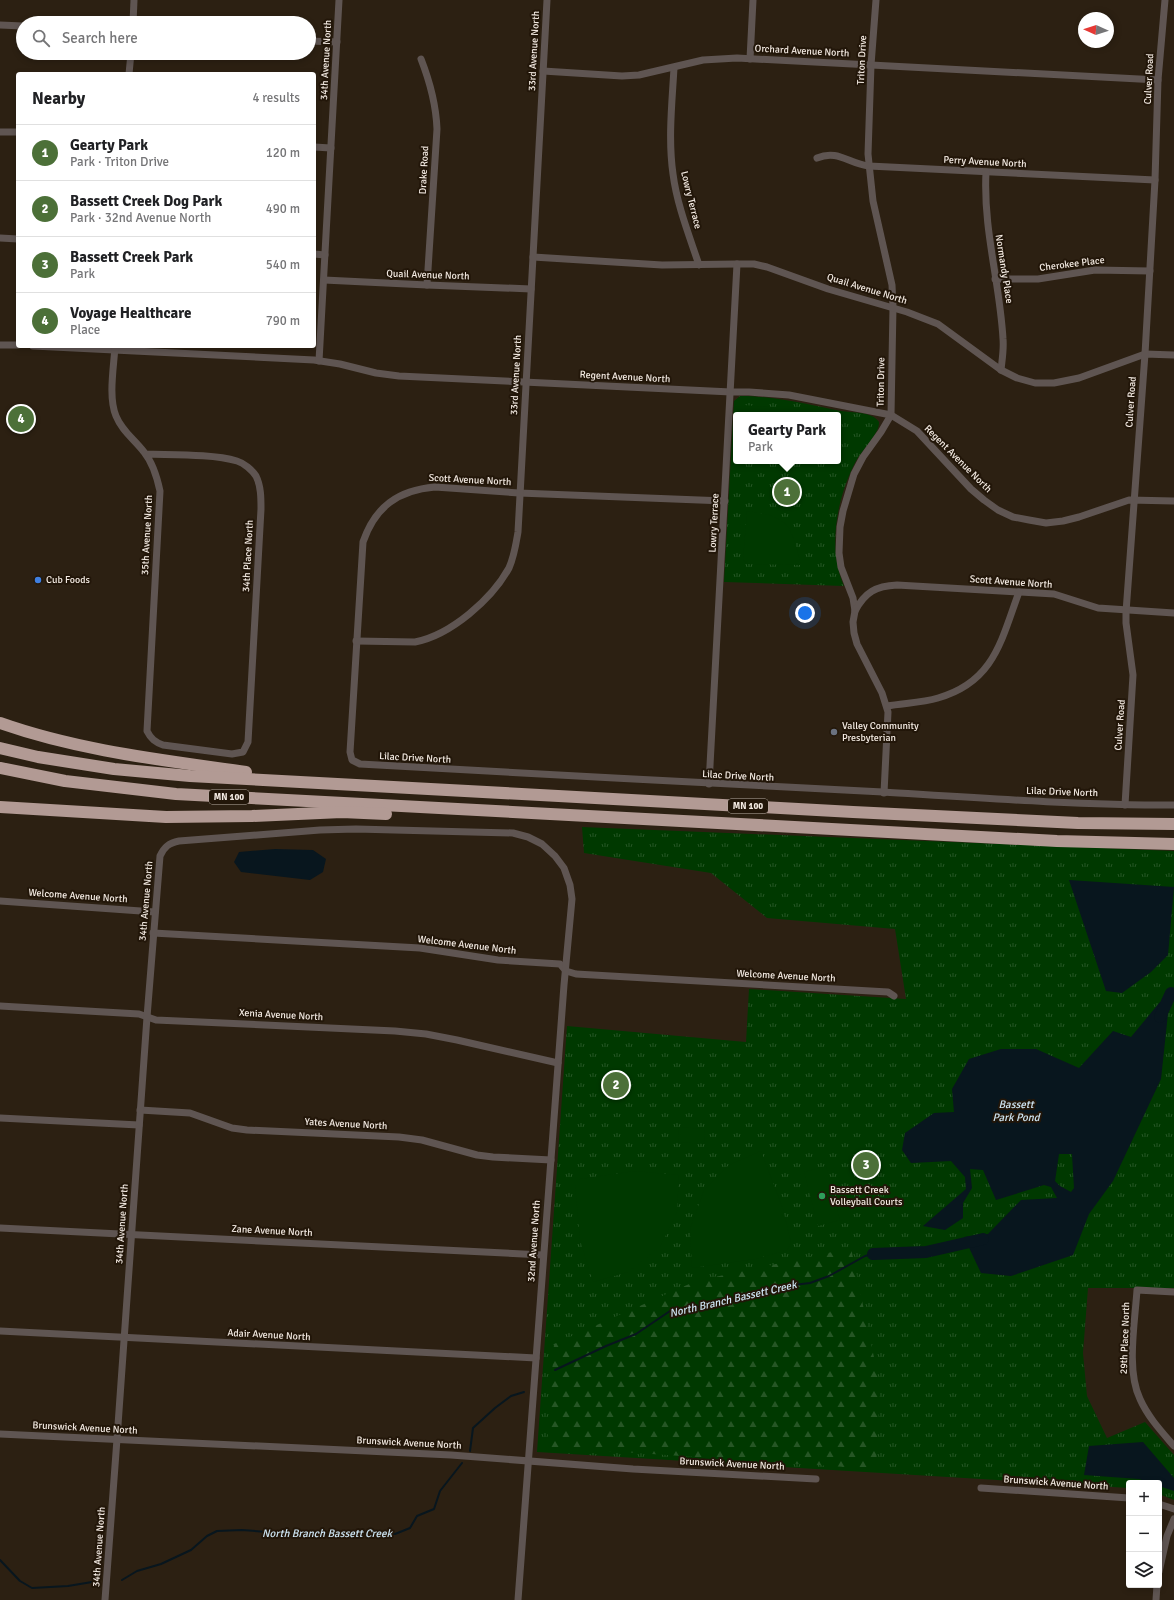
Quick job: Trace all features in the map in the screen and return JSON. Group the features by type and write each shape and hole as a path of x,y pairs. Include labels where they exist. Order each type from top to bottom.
{"highway":[{"path":"0,722 48,738 131,756 322,783"},
{"name":"MN 100","path":"0,748 38,757 114,769 190,776 1078,823 1174,824"},
{"name":"MN 100","path":"0,768 65,781 176,794 1057,841 1174,844"},
{"path":"0,807 166,817 252,816 342,812 401,814 459,810"}],"street":[{"path":"133,16 134,0"},
{"name":"34th Avenue North","path":"319,361 339,0"},
{"name":"33rd Avenue North","path":"356,641 406,643 425,640 452,626 490,595 501,581 509,566 515,549 518,532 547,0"},
{"path":"750,59 753,0"},
{"name":"Triton Drive","path":"876,0 871,65 869,166 873,201 892,285 891,415 863,457 854,474 840,527 839,553 841,567 853,598 855,611 853,622 857,644 882,693 888,712 884,792"},
{"name":"Culver Road","path":"1125,805 1133,675 1126,623 1126,610 1145,354 1155,180 1158,80 1165,0"},
{"path":"0,25 16,26"},
{"path":"316,41 337,42"},
{"name":"Orchard Avenue North","path":"543,71 622,76 639,75 703,60 718,58 1158,80"},
{"name":"Drake Road","path":"421,59 430,82 436,113 427,285"},
{"path":"130,72 131,60"},
{"name":"Lowry Terrace","path":"674,68 671,149 673,174 678,199 698,265"},
{"path":"0,132 16,132"},
{"path":"316,147 331,148"},
{"name":"Perry Avenue North","path":"817,158 824,155 833,154 859,165 869,166 1155,180"},
{"name":"Normandy Place","path":"986,172 986,216 996,280 1003,341 1001,370"},
{"path":"0,238 16,239"},
{"path":"316,254 325,255"},
{"name":"Quail Avenue North","path":"533,257 662,265 754,264 767,267 828,289 893,307 944,327 1001,370 1025,381 1054,383 1079,378 1145,354 1174,355"},
{"name":"Lowry Terrace","path":"709,784 737,264"},
{"name":"Cherokee Place","path":"996,280 1038,279 1095,270 1150,271"},
{"name":"Quail Avenue North","path":"324,280 531,289"},
{"path":"0,345 16,345"},
{"name":"Regent Avenue North","path":"115,348 319,361 340,364 376,373 399,376 789,395 891,415 917,431 971,489 998,510 1013,516 1046,522 1063,521 1129,500 1174,501"},
{"name":"35th Avenue North","path":"115,348 113,393 115,414 126,433 146,454 152,463 160,491 147,725 150,738 163,745 232,754 243,752"},
{"name":"34th Place North","path":"146,454 216,457 238,462 247,467 255,475 259,484 261,504 248,742 243,752"},
{"name":"Scott Avenue North","path":"352,760 350,752 363,542 368,528 375,516 384,506 395,498 421,488 435,487 519,493 725,501"},
{"name":"Scott Avenue North","path":"855,611 860,601 876,588 886,585 897,585 1054,594 1098,608 1174,613"},
{"path":"886,706 937,698 968,686 990,663 999,648 1019,592"},
{"name":"Lilac Drive North","path":"352,760 360,764 709,784 1125,805 1174,806"},
{"name":"32nd Avenue North","path":"162,850 167,845 179,841 320,830 356,829 513,833 528,837 542,844 555,856 564,868 570,885 572,899 543,1255 518,1600"},
{"name":"34th Avenue North","path":"105,1600 153,932 158,869 162,850"},
{"name":"Welcome Avenue North","path":"0,901 155,912"},
{"name":"Welcome Avenue North","path":"153,932 420,948 498,960 560,964 566,971 576,974 888,992 894,996"},
{"name":"Xenia Avenue North","path":"0,1006 139,1014 156,1020 394,1031 426,1034 558,1062"},
{"name":"Yates Avenue North","path":"140,1110 190,1113 232,1128 239,1129 399,1137 422,1140 493,1157 551,1160"},
{"path":"0,1118 139,1125"},
{"name":"Zane Avenue North","path":"0,1228 543,1255"},
{"name":"29th Place North","path":"1174,1292 1137,1290 1132,1370 1139,1399 1146,1412 1174,1446"},
{"name":"Adair Avenue North","path":"0,1331 536,1358"},
{"name":"Brunswick Avenue North","path":"0,1434 335,1448 816,1479"},
{"name":"Brunswick Avenue North","path":"981,1488 1126,1498"},
{"path":"1162,1505 1174,1509"},
{"path":"1162,1558 1167,1536 1174,1519"},
{"path":"1156,1600 1157,1588"}],"green space":[{"path":"740,396 753,396 867,414 876,418 879,422 877,431 856,461 849,475 839,506 835,539 836,556 844,586 724,582 733,419 733,464 841,464 841,412 733,412 734,401"},
{"path":"744,405 772,407 772,412 744,412"},
{"path":"747,511 761,513 779,519 787,525 795,542 801,565 748,564 743,560"},
{"path":"582,827 1174,851 1174,1288 1088,1288 1083,1353 1087,1396 1107,1438 1145,1422 1174,1455 1174,1500 1162,1495 1162,1480 1126,1480 1126,1488 537,1452 567,1026 746,1042 749,989 906,999 895,929 767,918 711,873 584,853"},
{"path":"679,1127 705,1129 704,1144 678,1142"},
{"path":"761,1151 783,1209 791,1243 787,1250 755,1259 692,1268 690,1229 704,1190 729,1165"},
{"name":"Bassett Creek Volleyball Courts","path":"826,1166 840,1220 818,1226 804,1172"},
{"path":"635,1171 679,1175 677,1212 660,1247 628,1272 593,1282 580,1240 575,1185 580,1179"},
{"path":"851,1248 880,1386 876,1469 547,1447 554,1344 696,1281"}],"water":[{"path":"275,849 313,850 326,859 323,872 310,880 241,872 234,862 239,852"},
{"path":"1069,880 1174,887 1168,955 1151,972 1122,993 1106,991"},
{"name":"Bassett Park Pond","path":"1160,1002 1169,1004 1161,1079 1113,1181 1089,1214 1073,1255 1011,1276 981,1273 964,1237 988,1234 1021,1200 1057,1198 1051,1187 1044,1185 996,1200 983,1170 970,1169 972,1188 963,1203 963,1218 945,1230 923,1226 966,1189 965,1177 951,1161 911,1163 902,1150 905,1133 934,1113 954,1112 952,1089 969,1059 1001,1049 1036,1049 1079,1068 1113,1031 1131,1037","holes":["1059,1154 1072,1154 1074,1188 1071,1192 1060,1186 1055,1181"]},
{"path":"1143,1442 1174,1478 1174,1491 1162,1487 1162,1480 1142,1480 1084,1475 1089,1446"}],"waterway":[{"path":"1160,1017 1171,993"},
{"name":"North Branch Bassett Creek","path":"873,1254 926,1252 983,1239"},
{"name":"North Branch Bassett Creek","path":"555,1370 606,1346 636,1334 670,1311 726,1303 785,1286 810,1283 829,1276 865,1256 873,1254"},
{"name":"North Branch Bassett Creek","path":"470,1451 473,1428 511,1396 524,1392"},
{"name":"North Branch Bassett Creek","path":"122,1580 137,1571 161,1564 191,1550 207,1536 217,1531 242,1530 292,1534 333,1535 374,1531 395,1534 410,1528 417,1516 434,1509 440,1491 462,1463"},
{"name":"North Branch Bassett Creek","path":"0,1560 20,1581 32,1588 68,1586 98,1581"}],"place":[{"name":"Voyage Healthcare","path":"21,419"},
{"name":"Gearty Park","path":"787,492"},
{"name":"Cub Foods","path":"38,580"},
{"name":"Valley Community Presbyterian","path":"834,732"},
{"name":"Bassett Creek Dog Park","path":"616,1085"},
{"name":"Bassett Creek Park","path":"866,1165"},
{"name":"Bassett Creek Volleyball Courts","path":"822,1196"}]}
